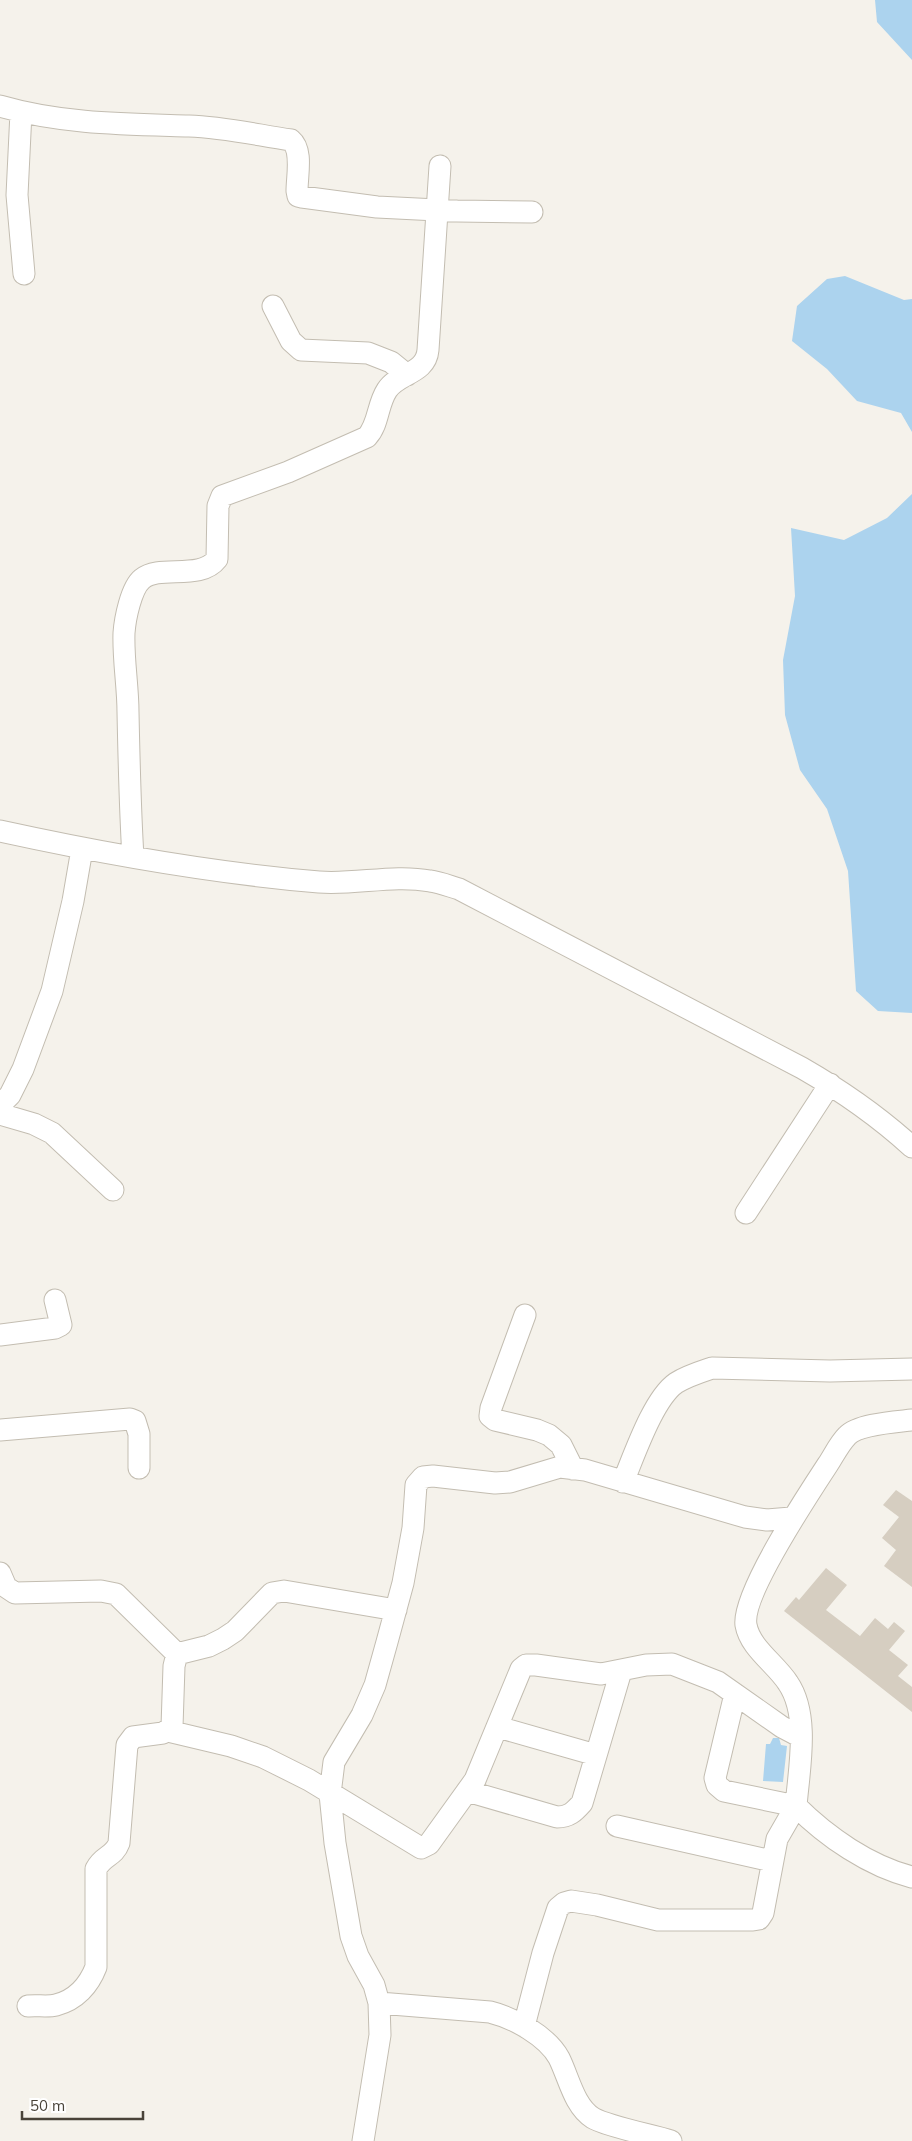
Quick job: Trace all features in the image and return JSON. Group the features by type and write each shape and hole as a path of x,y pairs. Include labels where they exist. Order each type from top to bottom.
{"street":[{"path":"0,106 47,118 93,123 199,127 291,140 296,144 298,151 298,196 378,207 532,212"},
{"path":"21,112 17,195 24,274"},
{"path":"133,857 128,782 128,713 124,633 128,609 136,589 142,579 152,575 203,569 212,566 217,559 218,506 222,496 288,472 367,437 374,430 387,391 394,383 424,365 428,358 440,166"},
{"path":"273,306 291,341 302,350 368,353 391,362 407,375"},
{"path":"0,831 82,849 206,869 322,882 404,879 430,881 459,889 830,1084 850,1096 912,1147"},
{"path":"0,1105 10,1095 23,1069 52,991 73,902 82,849"},
{"path":"746,1213 830,1084"},
{"path":"0,1114 34,1124 52,1133 113,1190"},
{"path":"0,1335 55,1328 61,1325 55,1300"},
{"path":"524,1316 491,1408 490,1416 495,1420 537,1430 549,1435 561,1445 574,1469"},
{"path":"623,1482 650,1419 665,1395 675,1384 696,1373 712,1368 830,1371 912,1369"},
{"path":"0,1430 130,1419 135,1421 139,1434 139,1468"},
{"path":"524,2026 543,1953 558,1908 564,1903 571,1901 597,1905 658,1920 760,1919 763,1913 777,1839 796,1806 801,1737 796,1700 788,1683 752,1640 746,1625 748,1604 791,1518 848,1435 866,1427 912,1420"},
{"path":"363,2141 380,2035 379,2003 374,1985 358,1956 351,1936 335,1843 330,1794 334,1762 362,1715 374,1685 396,1610 403,1584 413,1528 416,1484 423,1477 432,1476 495,1484 510,1482 560,1467 585,1470 745,1517 767,1520 791,1518"},
{"path":"0,1573 6,1588 15,1593 101,1591 116,1594 176,1654"},
{"path":"176,1654 209,1646 223,1639 235,1631 272,1593 284,1592 396,1610"},
{"path":"168,1731 172,1727 176,1654"},
{"path":"28,2006 56,2005 75,1996 91,1980 96,1967 96,1869 100,1861 117,1849 119,1843 127,1745 133,1737 168,1731 231,1746 263,1757 309,1780 421,1848 429,1844 475,1780 521,1668 526,1665 536,1664 600,1674 622,1671 646,1664 672,1664 718,1682 782,1727 801,1737"},
{"path":"467,1791 557,1817 568,1817 582,1803 622,1671"},
{"path":"735,1694 715,1778 717,1785 724,1791 796,1806 814,1824 837,1841 878,1864 912,1877"},
{"path":"498,1727 596,1755"},
{"path":"617,1826 772,1861"},
{"path":"379,2003 490,2012 506,2016 524,2026 550,2046 558,2057 582,2107 594,2118 671,2141"}],"water":[{"path":"875,0 912,0 912,60 877,22"},
{"path":"845,276 904,300 912,299 912,432 901,413 857,401 827,369 792,341 797,306 827,279"},
{"path":"912,494 912,1013 878,1011 856,991 848,871 827,809 800,770 785,715 783,660 795,596 791,528 844,540 887,518"},
{"path":"773,1738 779,1738 781,1745 787,1746 783,1782 763,1781 766,1744 770,1744"}],"building":[{"path":"896,1490 912,1501 912,1587 884,1566 896,1550 882,1538 899,1517 883,1505"},
{"path":"826,1568 847,1585 826,1610 860,1636 875,1618 888,1629 894,1622 905,1631 889,1650 908,1665 898,1676 912,1687 912,1712 784,1611 796,1597 799,1600"}]}
